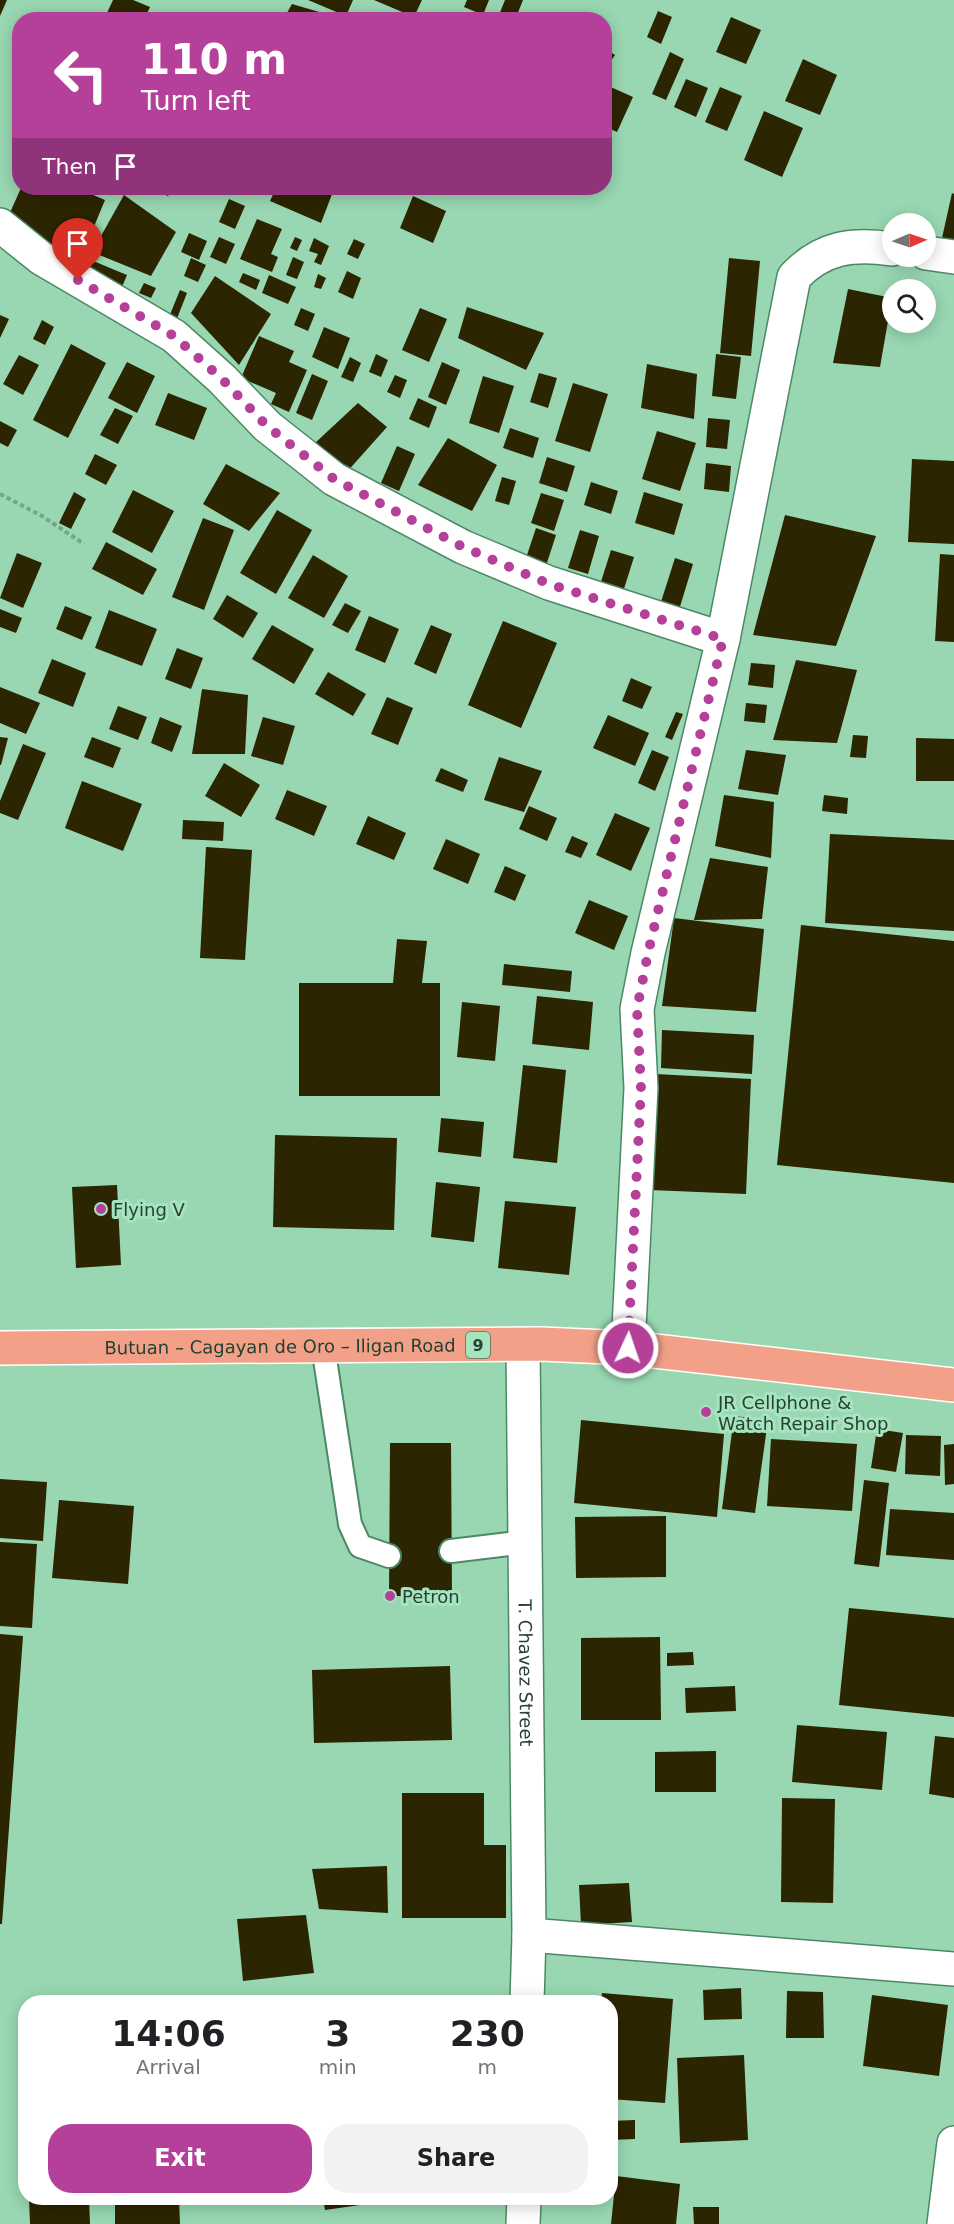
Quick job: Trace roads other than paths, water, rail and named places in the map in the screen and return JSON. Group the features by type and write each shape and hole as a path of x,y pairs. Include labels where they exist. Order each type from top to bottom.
{"highway":[{"name":"Butuan – Cagayan de Oro – Iligan Road","path":"0,1348 523,1345 628,1348 954,1385"}],"street":[{"path":"0,225 41,258 174,336 222,379 267,426 334,479 463,547 549,584 723,639"},
{"path":"628,1348 641,1088 637,1009 648,953 723,639 794,277 805,265 828,252 848,246 882,248"},
{"path":"936,255 954,258"},
{"name":"T. Chavez Street","path":"523,1345 529,1935 527,1995"},
{"path":"529,1935 954,1969"},
{"path":"944,2224 954,2143"},
{"path":"523,2224 524,2205"}],"lane":[{"path":"323,1346 350,1524 360,1546 389,1556"},
{"path":"452,1551 526,1542"}],"place":[{"name":"Flying V","path":"101,1209"},
{"name":"JR Cellphone & Watch Repair Shop","path":"706,1412"},
{"name":"Petron","path":"390,1596"}]}
